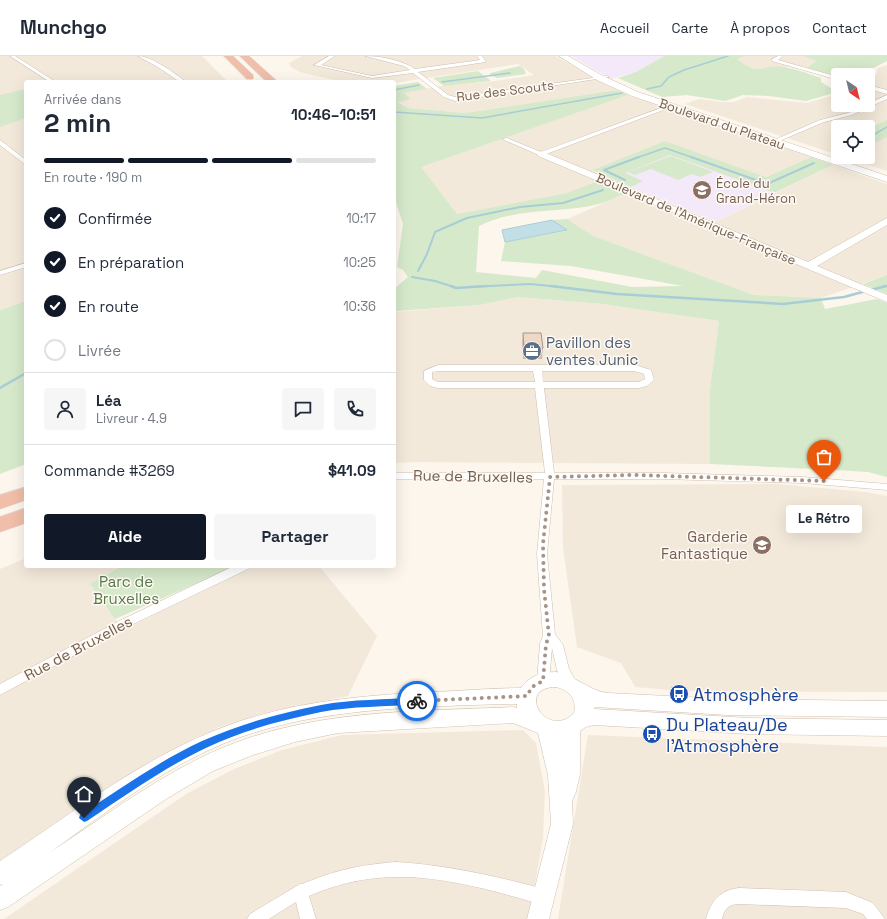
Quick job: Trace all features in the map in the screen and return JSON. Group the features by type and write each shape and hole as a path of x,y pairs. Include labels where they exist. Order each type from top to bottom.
{"highway":[{"path":"228,56 254,80"},
{"path":"244,56 271,80"},
{"path":"0,502 24,494"},
{"path":"0,525 24,516"}],"main road":[{"name":"Boulevard du Plateau","path":"563,56 635,94 887,174"},
{"name":"Boulevard du Plateau","path":"571,56 603,78 887,179"},
{"name":"Boulevard de l'Amérique-Française","path":"541,154 887,299"},
{"path":"808,266 887,221"},
{"path":"538,919 562,824 562,801 551,741 542,725 529,713 526,702 527,696 532,687 543,681 558,680 596,699 690,707 887,709"},
{"path":"562,801 568,792 569,740 576,723 585,709 576,689"},
{"path":"0,874 165,765 205,744 252,725 302,712 344,705 527,696"},
{"path":"0,900 159,792 206,765 250,747 295,733 358,723 514,715 555,729 594,717 750,726 887,728"}],"street":[{"path":"12,56 50,80"},
{"path":"140,56 163,68 180,80"},
{"path":"333,56 316,65 367,77 484,61 479,56"},
{"name":"Rue des Scouts","path":"367,56 400,63 416,71 446,96 455,99 603,78"},
{"path":"781,56 774,60 831,77"},
{"path":"875,89 887,92"},
{"path":"778,140 822,121 850,114 887,97"},
{"path":"541,154 671,106"},
{"name":"Boulevard de l'Amérique-Française","path":"505,138 541,154"},
{"path":"0,142 24,160"},
{"path":"0,273 24,266"},
{"path":"433,368 635,368 648,372 650,380 639,385 539,385 438,385 433,384 428,380 428,371 433,368"},
{"path":"537,368 550,477 542,554 549,636 546,644 543,681"},
{"name":"Rue de Bruxelles","path":"396,476 550,477 633,475 803,480 887,488"},
{"name":"Rue de Bruxelles","path":"0,690 123,624 240,568"},
{"path":"549,636 556,645 563,670 576,689"},
{"path":"255,919 300,891 331,879 364,871 411,869 461,875 544,897"},
{"path":"300,891 308,919"},
{"path":"714,919 716,909 721,901 730,896 739,896 846,900 868,908 877,919"}],"shaded area":[{"path":"0,56 202,56 226,80 24,80 24,302 0,310"},
{"path":"302,56 556,56 617,90 465,113 408,108 398,101 411,99 404,93 440,86 488,82 534,75 518,64 396,83 396,80 334,80 300,72 291,67 289,63"},
{"path":"571,56 664,56 636,72 611,79"},
{"path":"745,56 804,56 816,61 806,67 783,67 757,71 747,67 736,59"},
{"path":"887,65 887,171 866,164 875,164 875,120 831,120 831,153 685,104 699,99 734,102 747,97 807,103 831,96 831,112 875,112 875,75 878,68"},
{"path":"628,95 811,157 766,177 665,141 594,170 631,187 595,182 567,193 457,214 420,167"},
{"name":"École du Grand-Héron","path":"670,155 774,193 715,222 631,187 643,181 624,173"},
{"path":"833,165 887,184 887,275 821,298 754,295 593,236 567,219 624,194 705,227"},
{"path":"518,297 602,304 719,321 710,389 710,464 396,463 396,312 480,305"},
{"path":"778,484 865,492 887,496 887,692 681,691 635,687 621,663 577,647 563,548 562,485"},
{"path":"24,559 24,568 118,568 90,584 123,630 251,568 321,568 377,636 348,696 267,712 222,726 197,737 160,757 0,861 0,569"},
{"path":"523,730 536,743 545,791 543,838 529,919 4,919 186,794 234,769 282,750 342,735"},
{"path":"588,735 887,747 887,919 558,919"}],"green space":[{"path":"664,56 745,56 737,59 751,68 760,69 784,67 821,78 821,82 831,88 831,94 806,101 769,96 743,95 725,101 687,95 662,97 618,78 636,72"},
{"path":"804,56 887,56 887,61 874,68 831,68 831,74 806,68 816,61"},
{"path":"520,66 524,69 526,74 497,78 490,75 490,73"},
{"path":"478,71 491,81 444,86 433,78"},
{"path":"418,82 427,89 404,93 411,99 398,102 408,108 465,113 617,90 628,95 421,167 457,214 567,193 595,182 624,194 599,204 569,209 523,213 493,220 479,226 476,272 536,278 542,270 632,287 683,286 571,266 501,261 505,242 566,231 552,220 567,219 593,236 754,295 821,298 825,309 877,299 887,303 887,477 868,472 710,464 710,389 719,321 602,304 518,297 480,305 396,311 396,287 408,277 403,270 397,267 403,224 396,202 396,86"},
{"path":"24,89 24,119 0,127 0,95"},
{"path":"887,120 887,137 875,143 875,126"},
{"path":"665,141 766,177 811,157 833,165 774,193 670,155 625,173 643,181 631,187 593,170"},
{"path":"671,156 713,172 700,177 692,174 678,180 651,169 635,175 628,172"},
{"path":"887,275 887,294 863,284"},
{"path":"24,302 24,465 0,474 0,310"},
{"name":"Parc de Bruxelles","path":"118,568 231,568 115,619 90,584"}],"water":[{"path":"552,220 567,230 505,242 502,230"}],"building":[{"path":"523,333 541,333 543,348 524,348"}],"waterway":[{"path":"647,89 661,86 669,77 684,70 728,56"},
{"path":"442,82 510,73"},
{"path":"396,90 419,85"},
{"path":"396,112 482,118 622,93"},
{"path":"875,134 887,127"},
{"path":"636,158 665,148 694,158"},
{"path":"625,180 604,170 639,157"},
{"path":"691,157 767,184 814,163"},
{"path":"418,271 427,254 435,232 467,218 520,207 563,203 603,190"},
{"path":"412,277 435,281 452,286"},
{"path":"479,287 531,284 555,286"},
{"path":"452,286 456,288 479,287"},
{"path":"479,287 487,286"},
{"path":"555,286 560,287"},
{"path":"555,286 617,294 783,304 844,297 866,291"},
{"path":"883,287 887,286"},
{"path":"469,287 479,287"},
{"path":"871,290 883,287"},
{"path":"0,388 24,374"}],"way so far":[{"path":"417,701 527,696 532,687 543,681 546,644 549,636 542,554 547,493 550,477 633,475 824,481"}],"place":[{"name":"École du Grand-Héron","path":"702,190"},
{"name":"Pavillon des ventes Junic","path":"532,351"},
{"name":"Le Rétro","path":"824,481"},
{"name":"Garderie Fantastique","path":"762,545"},
{"name":"Atmosphère","path":"679,694"},
{"name":"Du Plateau/De l'Atmosphère","path":"652,734"}],"route":[{"path":"84,818 165,765 205,744 252,725 323,708 344,705 417,701"}]}
